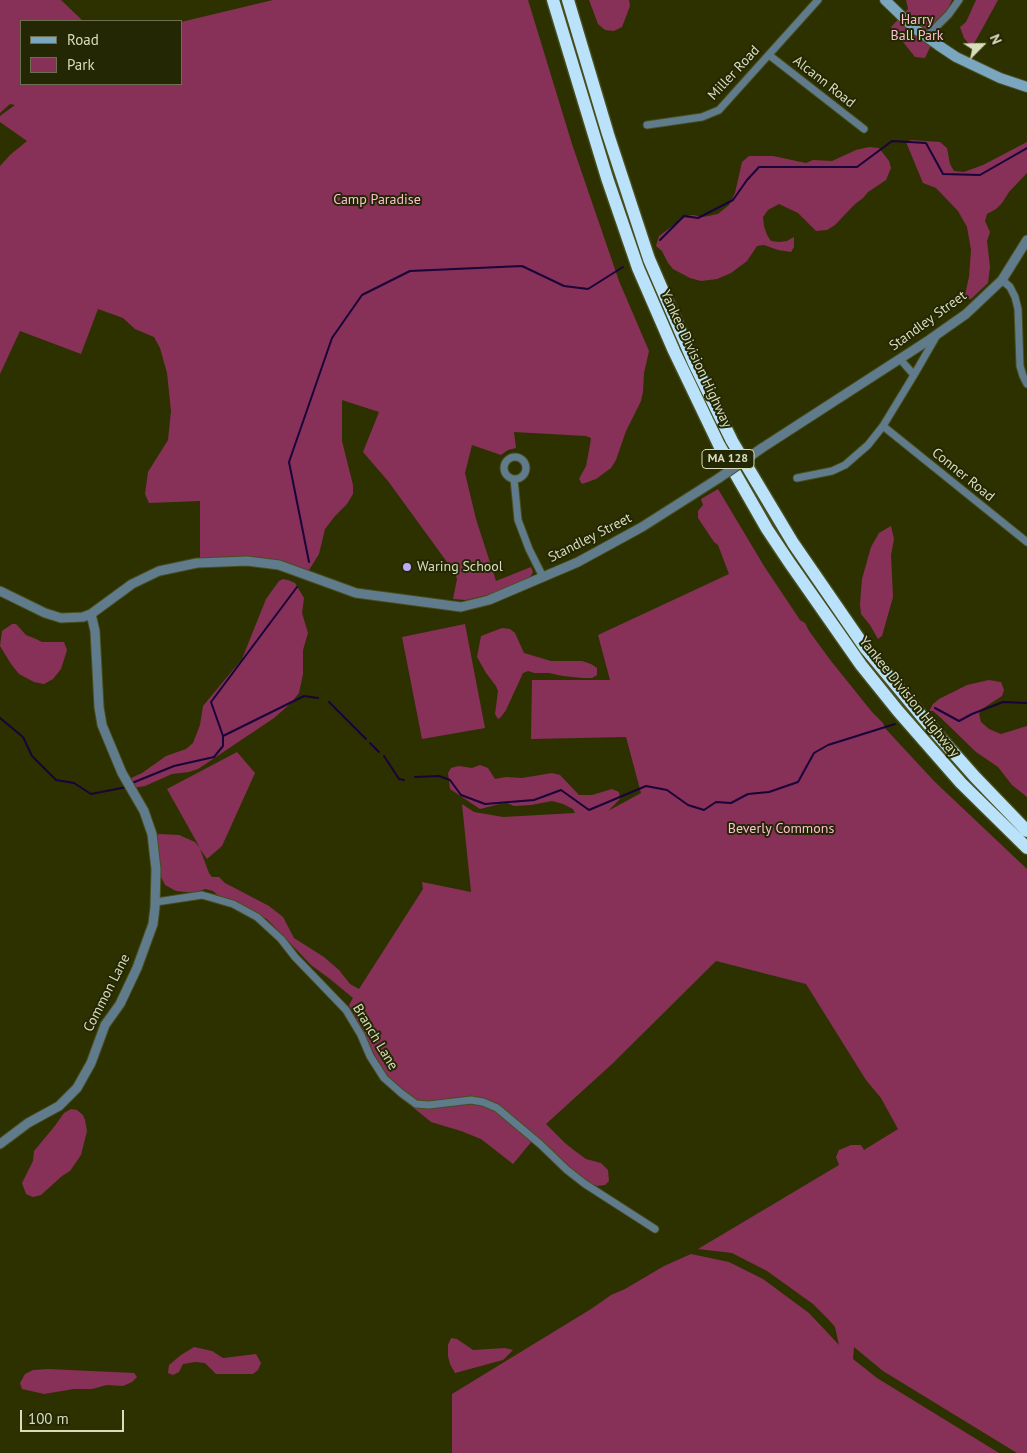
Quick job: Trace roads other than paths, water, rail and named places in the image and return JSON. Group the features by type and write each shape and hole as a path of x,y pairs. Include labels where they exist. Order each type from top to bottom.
{"highway":[{"name":"Yankee Division Highway","path":"553,0 607,178 638,268 674,351 724,453 789,562 861,665 898,711 961,783 1027,848"},
{"name":"Yankee Division Highway","path":"568,0 608,134 649,259 690,354 732,441 793,543 866,649 975,777 1027,831"}],"main road":[{"path":"885,0 914,28 956,57 1000,78 1027,87"}],"street":[{"name":"Miller Road","path":"647,125 702,117 718,110 818,0"},
{"path":"926,37 949,14 959,0"},
{"name":"Alcann Road","path":"768,55 864,129"},
{"name":"Standley Street","path":"91,614 145,576 179,565 237,561 279,565 356,593 461,607 489,600 578,562 642,527 937,335 966,314 1002,280 1027,240"},
{"path":"1002,280 1015,297 1018,309 1020,366 1027,384"},
{"path":"797,478 824,474 845,465 868,445 883,426 937,335"},
{"path":"900,359 914,375"},
{"name":"Conner Road","path":"883,426 1027,542"},
{"path":"514,479 518,520 529,549 544,577"},
{"path":"0,591 45,613 61,618 83,617 91,614"},
{"name":"Common Lane","path":"0,1144 28,1123 59,1106 77,1088 91,1063 105,1025 120,1004 137,968 153,924 156,902 156,869 152,834 144,811 109,746 102,725 99,707 95,631 91,614"},
{"name":"Branch Lane","path":"156,902 202,895 233,904 257,917 281,939 295,957 346,1010 384,1078 401,1093 416,1104 429,1105 471,1100 483,1102 497,1108 579,1179 619,1207 656,1229"}],"waterway":[{"path":"660,240 684,216 698,218 733,200 759,167 857,167 892,141 926,143 943,174 980,175 1027,148"},
{"path":"309,562 289,462 332,338 362,295 410,271 522,266 564,286 588,289 623,267"},
{"path":"132,783 174,766 214,757 223,746 223,736 211,702 297,587"},
{"path":"223,736 304,696 318,698"},
{"path":"329,702 366,739"},
{"path":"935,708 959,721 1003,702 1027,703"},
{"path":"0,718 23,737 32,756 56,780 74,783 91,794 127,787"},
{"path":"415,777 439,776 450,780 461,795 485,804 534,800 561,790 589,810 646,786 667,790 688,805 704,810 716,802 731,803 748,794 769,792 798,782 814,753 828,745 895,724"},
{"path":"370,743 379,752"},
{"path":"384,756 399,779 404,780"}],"place":[{"name":"Waring School","path":"407,567"}],"park label":[{"name":"Harry Ball Park","path":"917,28"},
{"name":"Camp Paradise","path":"377,200"},
{"name":"Beverly Commons","path":"781,829"}]}
